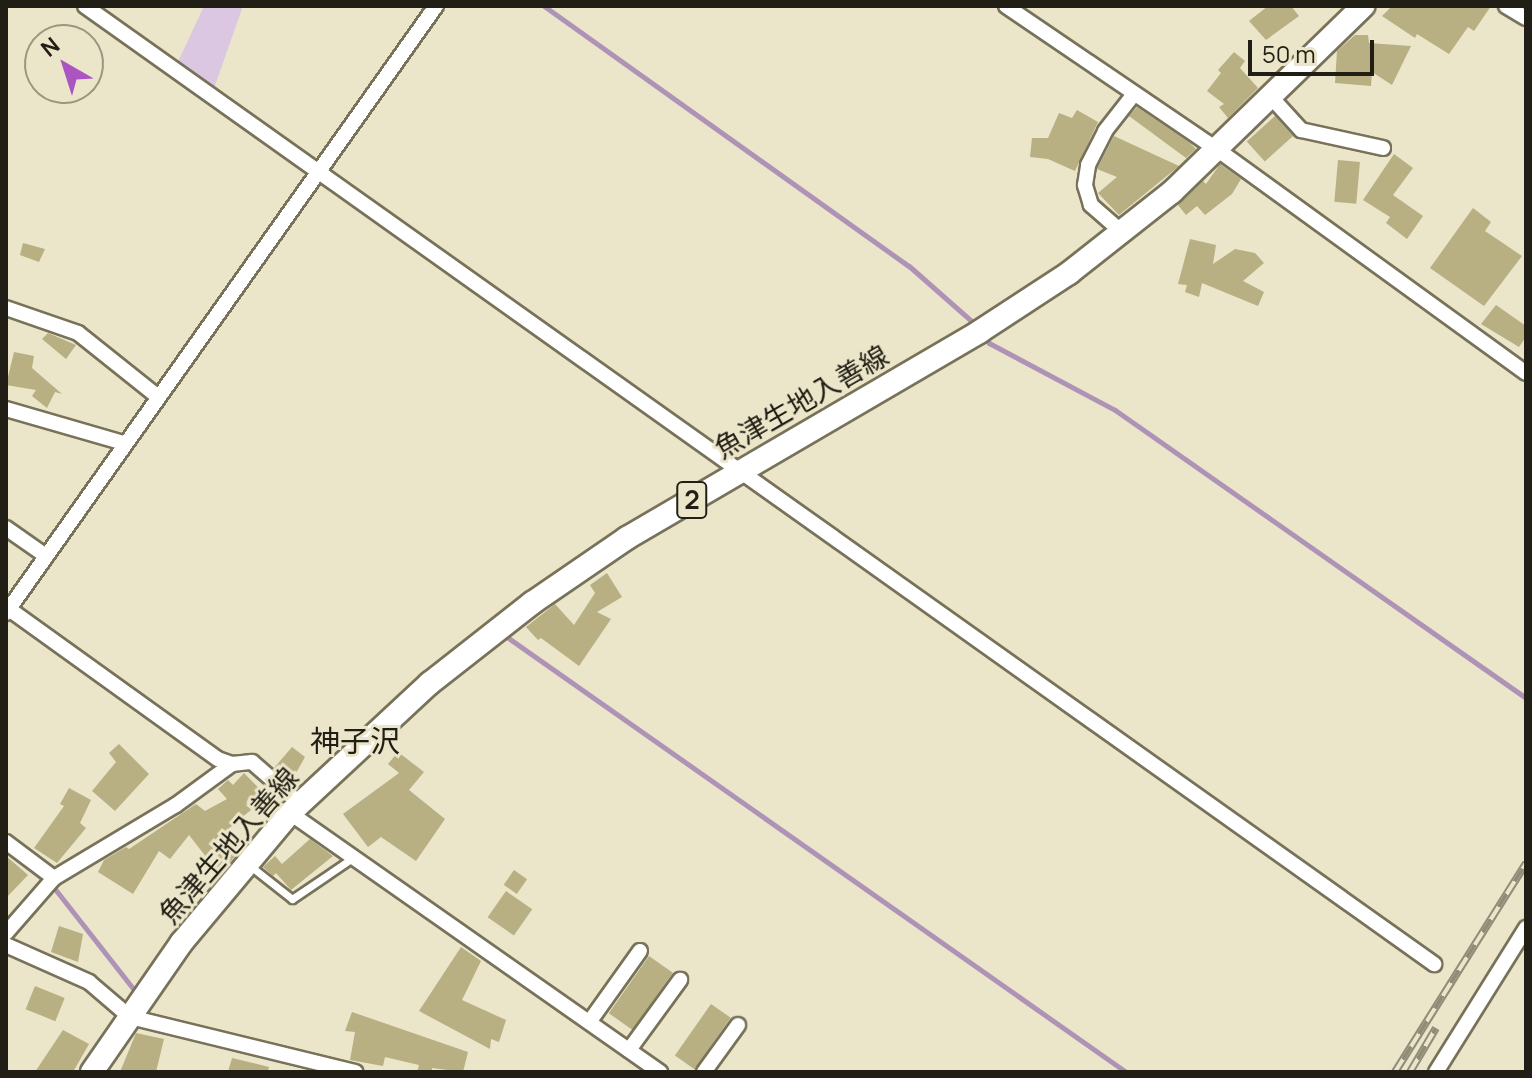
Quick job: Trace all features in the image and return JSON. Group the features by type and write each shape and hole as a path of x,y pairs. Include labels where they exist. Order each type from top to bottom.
{"main road":[{"name":"魚津生地入善線","path":"92,1072 182,942 295,808 381,725 495,630 627,538 979,332 1123,233 1218,150 1363,6"}],"street":[{"path":"85,6 1434,964"},
{"path":"436,6 321,171 157,396 8,611 218,759 232,764 252,762 295,808 354,857 660,1072"},
{"path":"1006,6 1218,150 1526,373"},
{"path":"1506,6 1526,18"},
{"path":"1123,233 1091,205 1085,185 1088,165 1105,131 1134,94"},
{"path":"1271,97 1301,130 1383,148"},
{"path":"6,308 78,333 157,396"},
{"path":"6,409 124,443"},
{"path":"6,528 46,556"},
{"path":"6,933 54,878 176,805 232,764"},
{"path":"6,842 54,878"},
{"path":"1436,1072 1526,928"},
{"path":"6,945 89,982 130,1017 355,1072"},
{"path":"590,1021 640,951"},
{"path":"629,1050 680,980"},
{"path":"704,1072 738,1025"}],"lane":[{"path":"247,864 292,899 354,857"}],"shaded area":[{"path":"204,6 243,6 213,91 177,64"}],"building":[{"path":"1268,6 1291,6 1299,16 1266,40 1249,21"},
{"path":"1392,6 1491,6 1474,31 1468,27 1449,54 1417,34 1415,38 1382,16"},
{"path":"1355,35 1368,35 1369,43 1411,46 1392,85 1372,72 1371,86 1335,83 1337,51"},
{"path":"1234,52 1245,61 1240,68 1258,88 1228,118 1219,107 1224,104 1207,91 1221,73 1218,70"},
{"path":"1137,107 1196,149 1186,158 1129,116"},
{"path":"1077,110 1098,122 1075,171 1048,159 1030,157 1032,138 1048,138 1059,113 1072,118"},
{"path":"1275,116 1293,136 1265,161 1247,141"},
{"path":"1114,136 1179,166 1119,215 1098,193 1117,177 1097,169"},
{"path":"1394,154 1413,168 1393,195 1423,216 1407,239 1386,223 1390,217 1363,200"},
{"path":"1338,160 1360,162 1356,204 1334,202"},
{"path":"1220,164 1241,179 1232,194 1205,215 1197,206 1186,215 1178,205 1203,181 1206,184"},
{"path":"1473,208 1491,222 1485,231 1522,256 1484,306 1430,268"},
{"path":"1190,239 1216,245 1213,264 1235,249 1255,253 1264,263 1243,281 1264,292 1258,306 1202,283 1199,297 1185,292 1187,285 1178,284"},
{"path":"23,243 45,249 39,262 20,255"},
{"path":"1496,305 1526,326 1526,337 1519,347 1481,324"},
{"path":"48,333 76,345 66,359 42,339"},
{"path":"14,352 34,356 32,368 62,394 55,392 47,408 32,396 36,390 6,385"},
{"path":"607,573 622,597 597,612 611,619 579,666 541,638 538,640 526,627 555,604 574,625 595,593 590,585"},
{"path":"119,744 149,774 115,811 92,791 116,762 109,753"},
{"path":"292,747 305,757 292,780 274,768"},
{"path":"398,752 424,772 409,790 445,819 416,861 381,837 368,847 343,814 399,773 388,764"},
{"path":"244,773 277,807 269,816 258,804 227,830 241,849 217,871 189,835 170,859 159,851 133,894 98,872 104,860 126,847 129,849 196,804 205,811 227,799 218,789 228,780 233,785"},
{"path":"69,788 91,800 80,823 86,828 57,863 34,848 64,806 60,804"},
{"path":"310,839 333,856 291,890 276,873 273,876 263,867 275,856 282,864"},
{"path":"6,856 28,875 6,898"},
{"path":"514,870 527,879 517,894 504,885"},
{"path":"506,891 532,909 514,936 488,917"},
{"path":"59,926 83,934 78,962 51,952"},
{"path":"461,947 481,961 462,1000 506,1020 499,1042 491,1039 490,1049 419,1011"},
{"path":"649,956 673,973 633,1030 609,1013"},
{"path":"35,986 65,998 55,1021 26,1009"},
{"path":"711,1004 731,1018 695,1069 675,1056"},
{"path":"352,1012 468,1052 463,1072 432,1068 432,1072 417,1072 419,1065 385,1057 383,1066 350,1060 355,1032 345,1031"},
{"path":"63,1030 89,1044 73,1072 35,1072"},
{"path":"136,1033 164,1039 156,1072 120,1072"},
{"path":"232,1058 269,1067 268,1072 228,1072"}],"waterway":[{"path":"544,6 909,266 977,326"},
{"path":"983,334 989,343 1115,410 1526,698"},
{"path":"507,637 1126,1072"},
{"path":"27,866 55,889 138,995"}],"railway":[{"path":"1395,1072 1526,863"},
{"path":"1410,1072 1436,1028"}],"district":[{"name":"神子沢","path":"355,741"}]}
